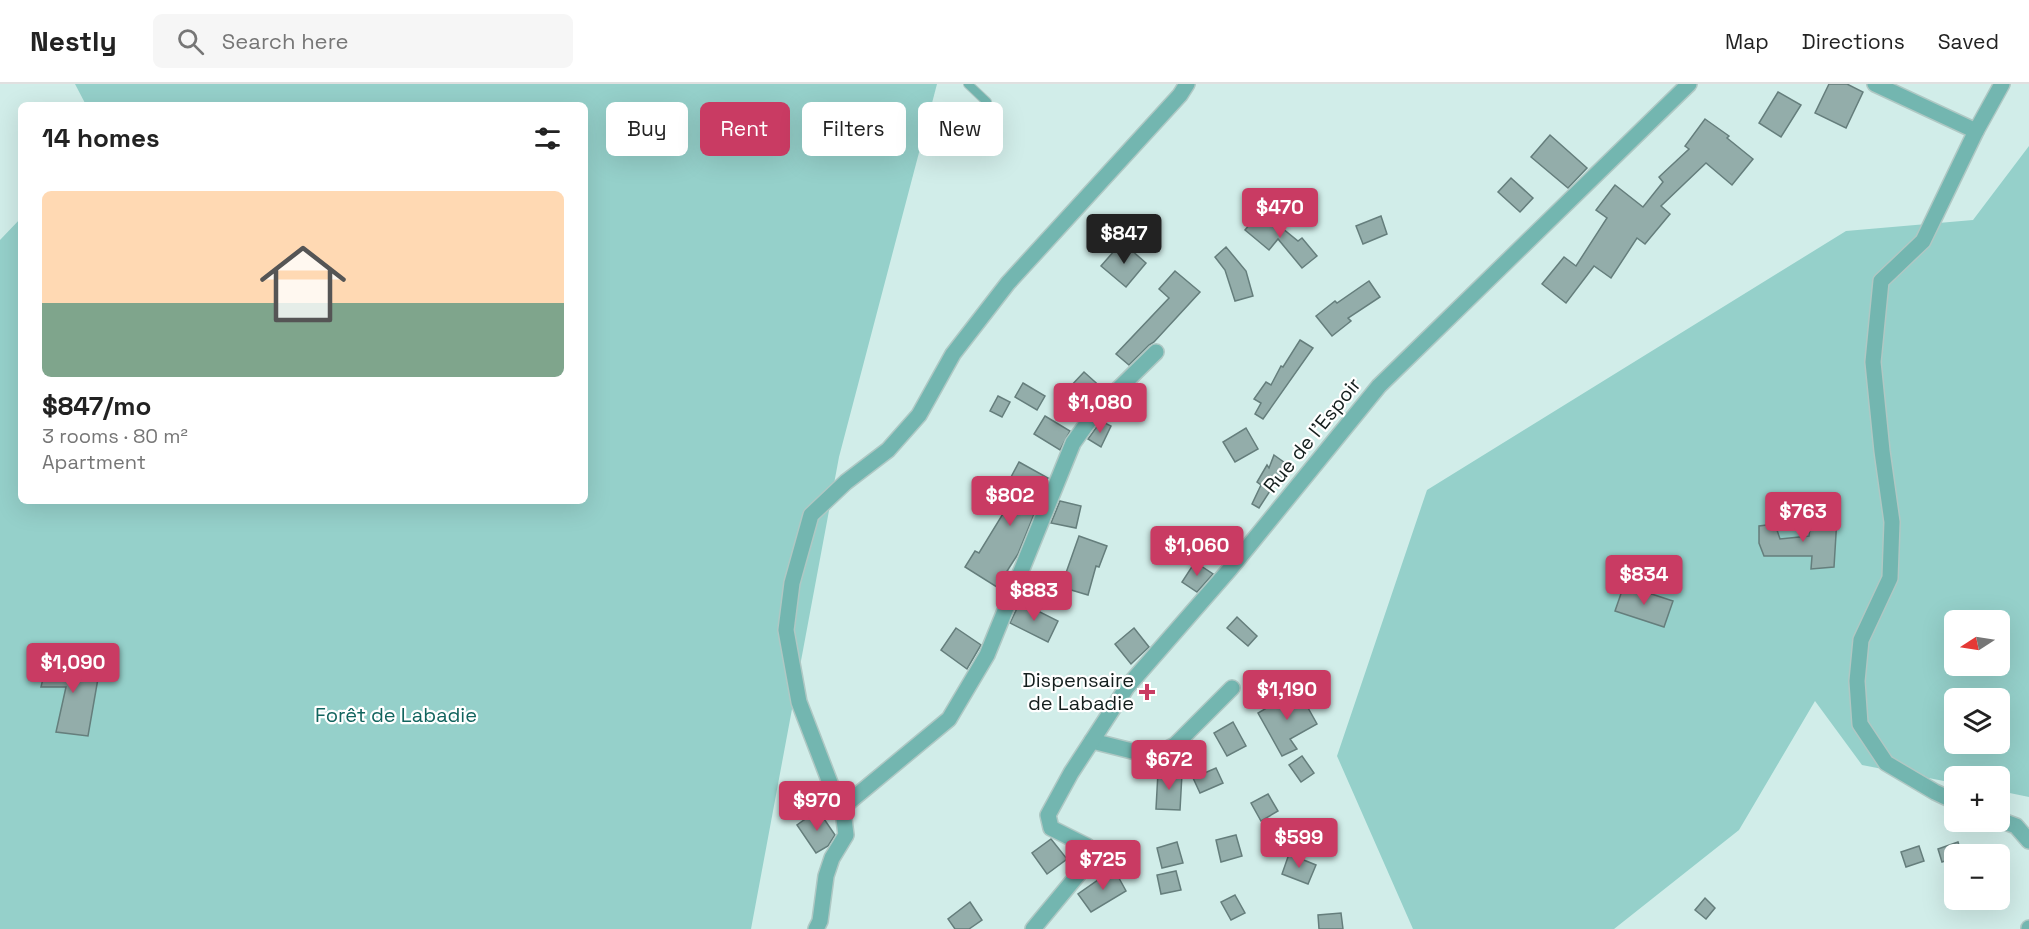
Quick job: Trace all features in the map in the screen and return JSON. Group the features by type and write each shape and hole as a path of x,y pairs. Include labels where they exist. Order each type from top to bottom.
{"street":[{"path":"1156,352 1096,411 1073,443 987,655 950,719 849,802 842,803 834,797 799,702 786,630 792,583 812,515 846,482 888,450 919,415 953,354 1008,283 1128,154 1187,84"},
{"name":"Rue de l'Espoir","path":"1033,929 1091,859 1087,846 1054,830 1048,820 1048,815 1071,773 1127,687 1230,569 1378,386 1689,84"},
{"path":"1875,84 1976,131"},
{"path":"1944,796 1886,763 1860,724 1857,681 1861,640 1890,578 1892,522 1873,362 1881,281 1923,241 1976,131 2002,84"},
{"path":"1092,741 1144,754 1167,750 1175,745 1232,688"},
{"path":"816,929 820,921 826,876 832,858 846,835 842,803"},
{"path":"2010,824 2016,826 2029,841"}],"lane":[{"path":"968,84 987,102"}],"green space":[{"name":"Forêt de Labadie","path":"75,84 937,84 932,102 918,102 918,156 839,457 751,929 0,929 0,240 18,221 18,504 588,504 588,102 84,102"},
{"path":"2029,146 2029,797 2010,793 2010,766 1944,766 1944,781 1862,765 1815,701 1739,830 1614,929 1413,929 1337,756 1427,490 1846,231 1973,220"}],"building":[{"path":"1829,84 1847,84 1863,92 1846,128 1815,113"},
{"path":"1778,92 1801,105 1781,137 1759,123"},
{"path":"1705,119 1729,136 1727,138 1753,159 1732,185 1706,163 1661,206 1670,214 1645,244 1637,238 1611,278 1594,266 1566,303 1542,284 1564,257 1576,266 1607,218 1596,210 1615,185 1643,207 1663,182 1659,177 1689,149 1685,146"},
{"path":"1550,135 1587,168 1568,188 1531,157"},
{"path":"1511,178 1533,198 1520,212 1498,192"},
{"path":"1261,211 1298,241 1302,238 1317,256 1302,268 1278,239 1269,250 1245,230"},
{"path":"1381,216 1387,234 1363,244 1356,226"},
{"path":"1122,242 1146,263 1126,287 1101,266"},
{"path":"1226,247 1246,271 1253,296 1235,301 1225,270 1215,257"},
{"path":"1175,271 1200,292 1154,342 1129,365 1116,354 1169,298 1159,289"},
{"path":"1369,281 1380,297 1348,318 1351,321 1332,336 1316,316 1335,301 1337,303"},
{"path":"1300,340 1313,348 1263,419 1255,414 1261,403 1254,399 1266,382 1271,385 1281,366 1283,367"},
{"path":"1084,372 1104,390 1088,405 1069,388"},
{"path":"1023,383 1045,396 1037,410 1015,397"},
{"path":"998,396 1010,402 1002,417 990,411"},
{"path":"1045,416 1070,431 1060,450 1034,434"},
{"path":"1101,421 1111,426 1101,447 1088,439"},
{"path":"1246,428 1258,449 1235,462 1223,442"},
{"path":"1274,455 1292,468 1281,483 1277,480 1259,508 1252,504 1261,485 1257,482 1267,465 1269,468"},
{"path":"1019,462 1048,478 1038,496 1041,497 1018,554 1007,571 1010,572 1009,576 1000,589 965,567 975,551 979,553 1012,499 1002,494"},
{"path":"1060,501 1081,506 1076,528 1051,523"},
{"path":"1837,518 1834,567 1811,569 1812,556 1764,556 1759,543 1759,526 1775,524 1780,539 1809,536 1811,519"},
{"path":"1079,536 1107,546 1099,567 1096,566 1088,595 1061,587"},
{"path":"1195,562 1213,574 1197,592 1182,582"},
{"path":"1624,585 1673,601 1664,627 1615,611"},
{"path":"1020,602 1058,621 1048,642 1010,623"},
{"path":"1237,617 1257,636 1248,646 1227,628"},
{"path":"956,628 981,645 967,669 941,650"},
{"path":"1134,628 1149,647 1131,664 1115,644"},
{"path":"48,658 100,667 88,736 56,732 66,687 41,687"},
{"path":"1298,690 1317,724 1290,739 1297,749 1282,756 1258,713"},
{"path":"1233,722 1246,746 1227,756 1214,733"},
{"path":"1302,756 1314,773 1301,782 1289,765"},
{"path":"1216,768 1223,783 1200,793 1193,778"},
{"path":"1158,772 1182,774 1180,810 1156,809"},
{"path":"1268,794 1278,811 1261,821 1251,803"},
{"path":"818,810 835,835 828,846 816,853 797,825"},
{"path":"1236,835 1242,856 1221,862 1216,840"},
{"path":"1051,839 1067,859 1047,874 1032,853"},
{"path":"1177,842 1183,863 1162,868 1157,848"},
{"path":"1919,846 1924,861 1906,867 1901,852"},
{"path":"1944,847 1944,861 1942,862 1938,849"},
{"path":"1289,854 1316,865 1308,884 1282,874"},
{"path":"1114,869 1126,891 1091,912 1078,894"},
{"path":"1176,871 1181,890 1161,894 1157,875"},
{"path":"1235,895 1245,913 1231,920 1221,902"},
{"path":"1705,898 1715,908 1706,919 1695,910"},
{"path":"970,902 982,920 969,929 955,929 948,919"},
{"path":"1341,913 1343,929 1319,929 1318,915"}],"place":[{"name":"Dispensaire de Labadie","path":"1147,692"}]}
